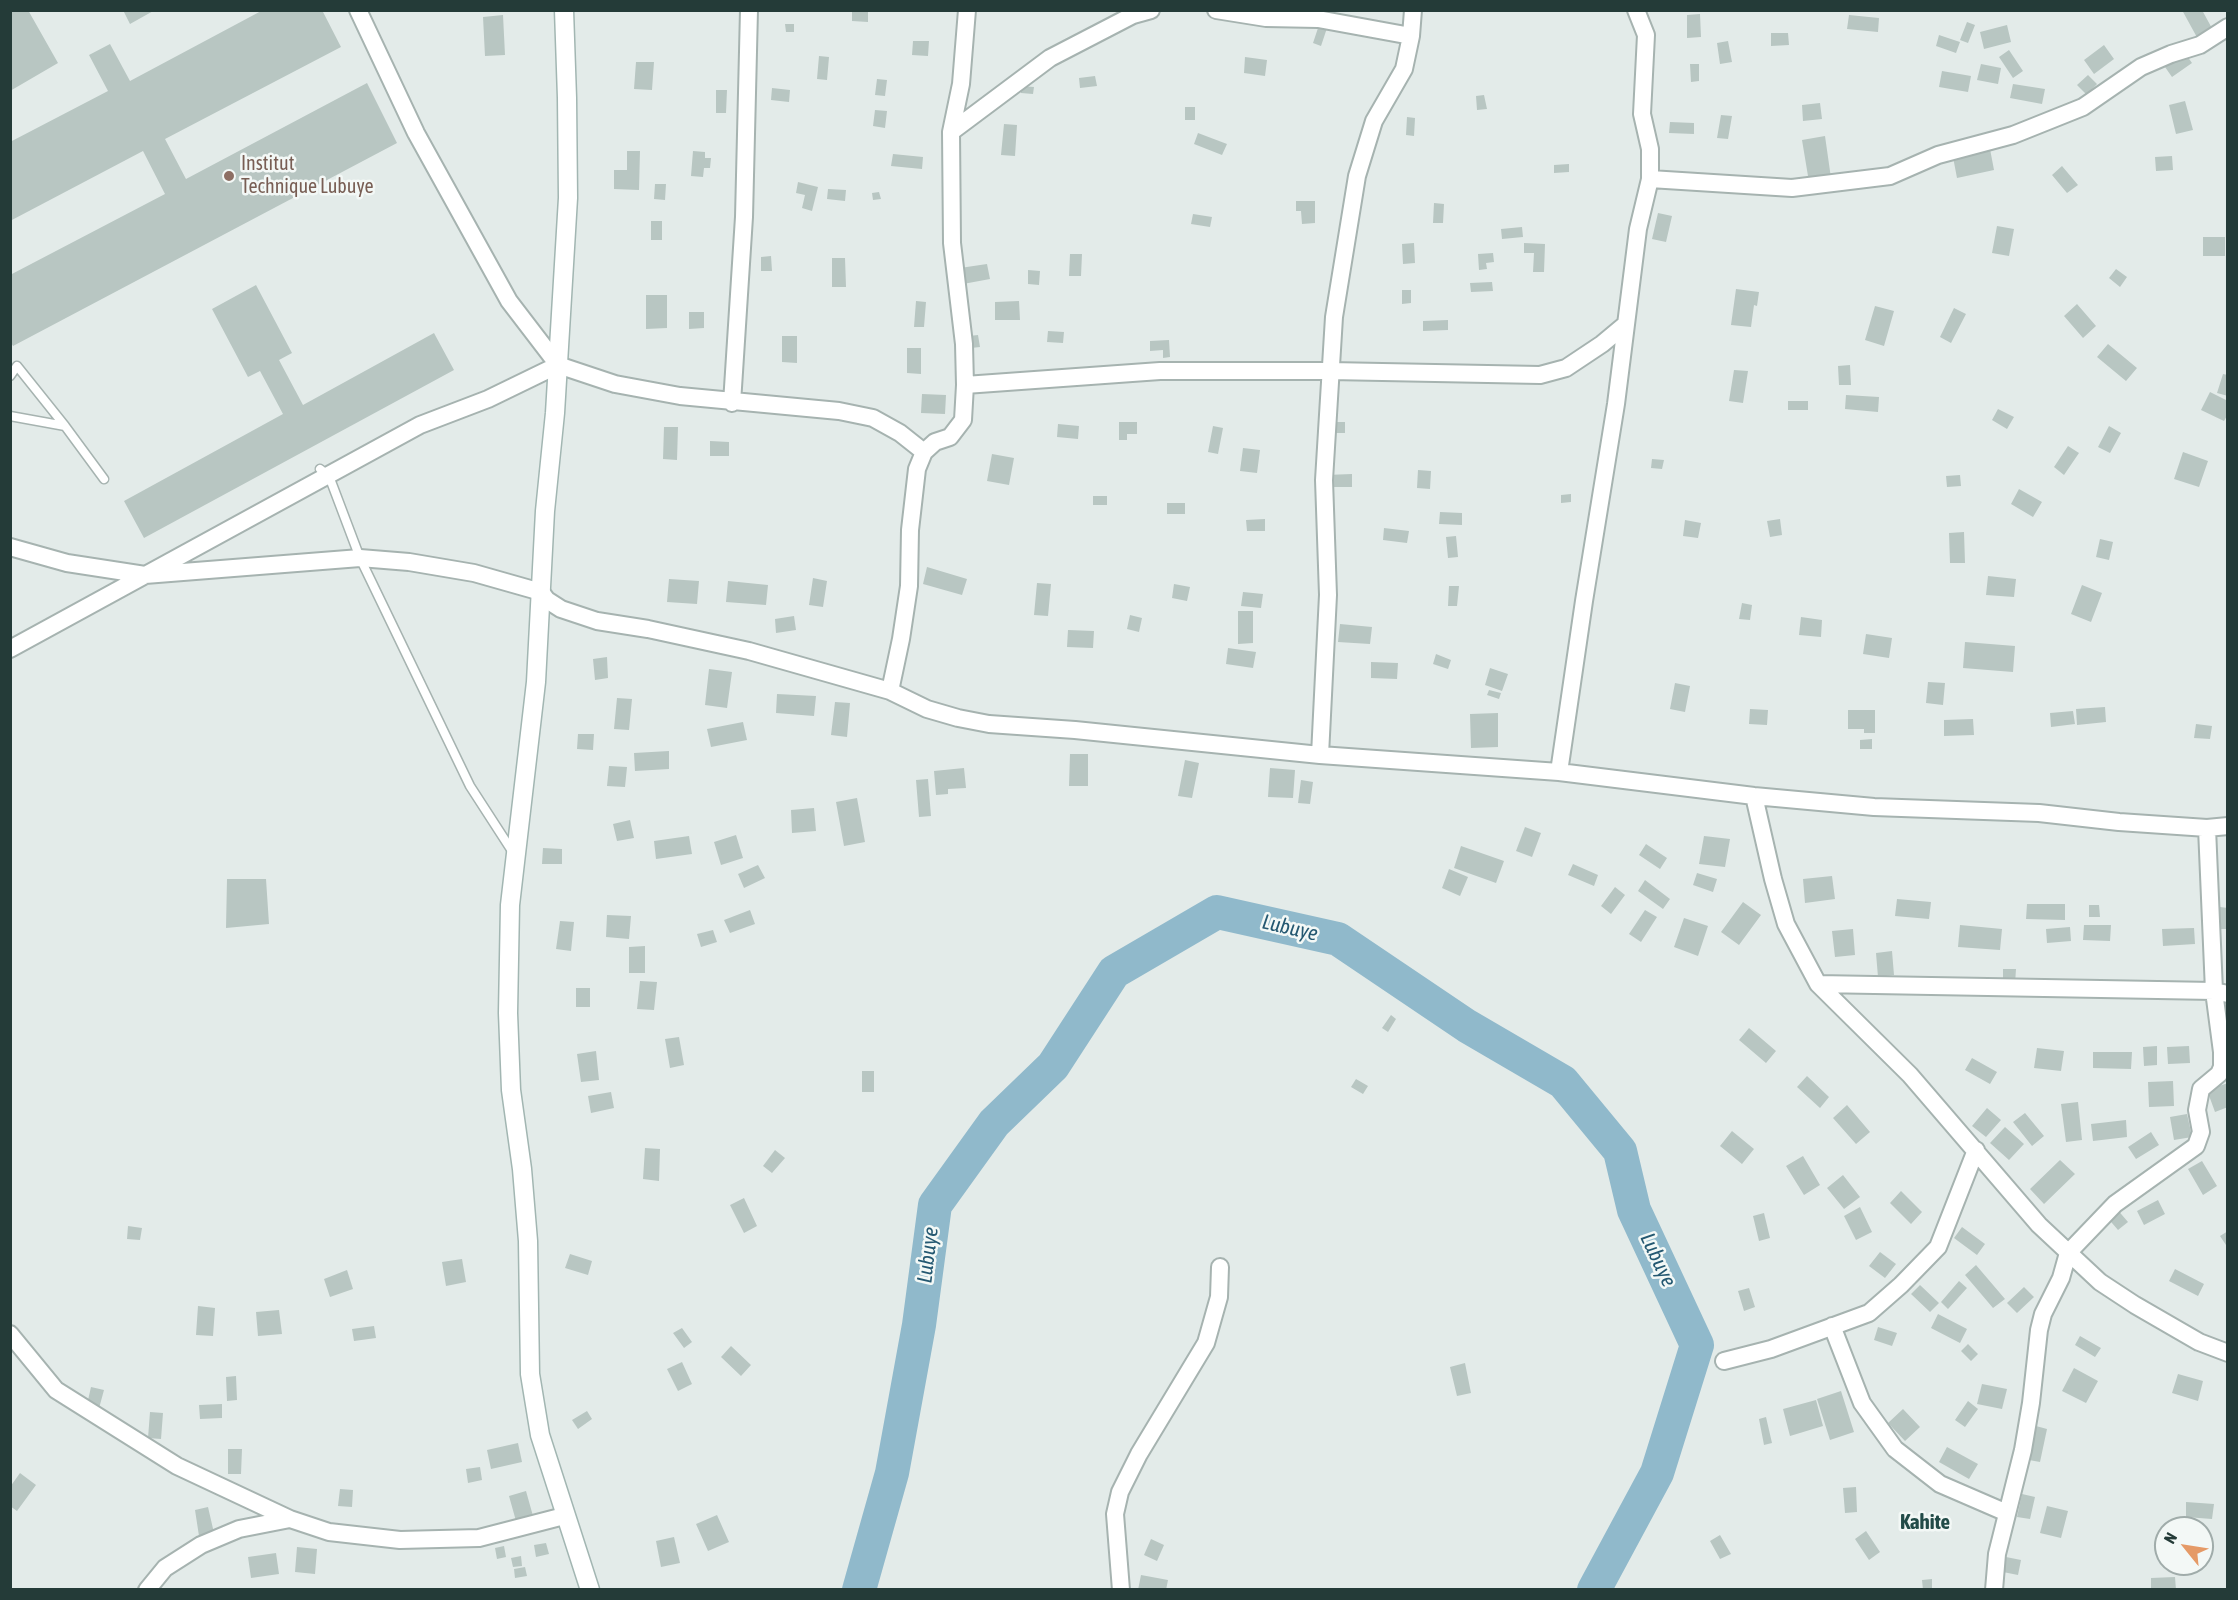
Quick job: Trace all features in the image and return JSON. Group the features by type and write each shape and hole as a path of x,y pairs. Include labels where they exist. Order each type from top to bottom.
{"street":[{"path":"358,10 416,133 509,300 558,365 615,384 680,396 732,403 839,411 873,418 900,433 924,452"},
{"path":"564,10 568,198 555,413 545,511 536,682 514,855 510,905 508,1013 512,1090 528,1242 530,1374 540,1435 564,1516 590,1590"},
{"path":"732,403 744,217 749,10"},
{"path":"890,691 909,586 910,530 917,469 924,452 935,442 951,437 963,420 964,344 952,243 951,132 961,84 967,10"},
{"path":"951,132 1050,58 1133,13 1151,10"},
{"path":"1216,10 1266,18 1318,19 1411,36"},
{"path":"1320,755 1328,619 1324,480 1334,317 1357,176 1374,121 1404,69 1411,36 1413,10"},
{"path":"1559,772 1616,404 1638,229 1650,179 1650,149 1642,114 1646,35 1636,10"},
{"path":"1650,179 1792,188 1890,176 1938,155 2013,135 2083,107 2142,67 2171,54 2200,45 2228,27"},
{"path":"965,385 1160,371 1540,375 1566,368 1602,344 1626,324"},
{"path":"10,649 145,575 324,472 420,425 489,399 558,365"},
{"path":"10,547 67,563 145,575 360,558 408,562 474,573 541,592 547,600 561,609 597,621 648,629 749,651 890,691 927,709 989,724 1087,731 1320,755 1559,772 1754,796 1874,807 2039,813 2119,822 2207,828 2228,826"},
{"path":"1754,796 1786,924 1818,984 1910,1075 2039,1225 2100,1282 2199,1342 2228,1353"},
{"path":"1994,1590 1997,1554 2023,1450 2039,1330 2043,1314 2061,1278 2068,1252 2115,1204 2196,1146 2201,1132 2197,1110 2201,1089 2219,1074 2222,1067 2221,993 2207,828"},
{"path":"1818,984 2221,993"},
{"path":"1724,1361 1771,1349 1869,1313 1901,1285 1938,1247 1976,1150"},
{"path":"1121,1590 1115,1514 1120,1492 1139,1454 1206,1343 1219,1297 1220,1267"},
{"path":"1832,1326 1862,1403 1895,1449 1940,1484 2007,1513"},
{"path":"10,1334 56,1390 177,1466 290,1519 329,1532 400,1540 479,1538 564,1516"},
{"path":"147,1590 165,1568 201,1545 239,1529 290,1519"}],"lane":[{"path":"10,376 16,366 66,426 104,479"},
{"path":"10,416 66,426"},
{"path":"324,472 360,558 470,786 514,855"}],"building":[{"path":"10,10 28,10 58,63 10,91"},
{"path":"123,10 155,10 130,24"},
{"path":"263,10 322,10 341,47 165,139 186,179 367,83 397,143 13,346 10,341 10,275 165,194 143,151 10,221 10,142 108,91 89,55 110,44 130,81"},
{"path":"852,10 868,11 868,22 852,21"},
{"path":"2182,10 2202,10 2214,32 2199,41"},
{"path":"1700,14 1701,37 1687,38 1687,15"},
{"path":"503,15 505,55 485,56 483,17"},
{"path":"1849,15 1879,18 1878,32 1847,29"},
{"path":"1967,22 1975,25 1968,43 1960,40"},
{"path":"785,24 794,24 794,32 786,32"},
{"path":"1319,25 1327,28 1321,46 1313,43"},
{"path":"2007,25 2011,42 1984,49 1980,32"},
{"path":"1771,33 1788,33 1789,45 1771,46"},
{"path":"1939,35 1960,42 1956,53 1936,46"},
{"path":"913,41 929,41 928,56 912,55"},
{"path":"1728,41 1732,62 1720,64 1717,43"},
{"path":"2104,45 2114,59 2094,74 2084,60"},
{"path":"2009,50 2023,71 2013,78 1999,57"},
{"path":"2185,53 2192,63 2172,77 2165,67"},
{"path":"819,56 829,57 827,80 817,79"},
{"path":"1245,57 1267,60 1265,76 1244,73"},
{"path":"636,62 654,62 652,90 634,89"},
{"path":"1690,64 1699,64 1699,81 1691,82"},
{"path":"1981,64 2001,68 1998,84 1977,80"},
{"path":"1942,71 1971,76 1968,92 1939,87"},
{"path":"2088,75 2097,84 2087,95 2077,85"},
{"path":"1095,76 1097,86 1080,88 1079,78"},
{"path":"877,79 887,80 885,96 875,95"},
{"path":"2013,84 2045,89 2042,104 2010,98"},
{"path":"1021,86 1034,87 1033,94 1021,93"},
{"path":"772,88 790,90 789,102 771,100"},
{"path":"716,90 727,90 726,113 716,113"},
{"path":"1484,95 1487,109 1477,110 1476,96"},
{"path":"2185,101 2193,130 2176,134 2169,105"},
{"path":"1820,103 1822,119 1803,121 1802,105"},
{"path":"1185,107 1195,107 1195,120 1185,120"},
{"path":"875,110 887,111 885,128 873,126"},
{"path":"1721,115 1732,116 1728,139 1717,138"},
{"path":"1407,117 1415,118 1414,136 1406,135"},
{"path":"1670,122 1694,123 1694,134 1669,133"},
{"path":"1004,124 1017,125 1015,156 1001,155"},
{"path":"1198,133 1227,144 1222,155 1194,144"},
{"path":"1825,136 1831,178 1809,182 1802,140"},
{"path":"1990,149 1994,170 1957,178 1953,157"},
{"path":"627,151 640,151 639,190 614,189 614,170 627,170"},
{"path":"693,151 705,152 705,158 711,158 710,168 704,168 703,177 691,176"},
{"path":"893,154 923,157 922,169 891,166"},
{"path":"2172,156 2173,170 2156,171 2155,157"},
{"path":"1569,164 1569,172 1554,173 1554,165"},
{"path":"2062,166 2078,185 2067,193 2052,175"},
{"path":"798,182 818,187 812,211 802,208 805,195 796,193"},
{"path":"655,184 666,184 665,200 654,199"},
{"path":"828,189 846,190 845,201 827,199"},
{"path":"879,192 881,199 873,200 872,193"},
{"path":"1296,201 1315,201 1315,223 1302,224 1301,211 1296,211"},
{"path":"1434,203 1444,204 1443,223 1433,223"},
{"path":"1658,213 1672,216 1666,242 1652,239"},
{"path":"1193,214 1212,217 1210,227 1191,224"},
{"path":"651,221 662,221 662,240 651,240"},
{"path":"1997,226 2014,229 2009,256 1992,253"},
{"path":"1522,227 1523,237 1502,239 1501,229"},
{"path":"2203,237 2225,237 2225,256 2203,256"},
{"path":"1414,243 1415,263 1403,264 1402,244"},
{"path":"1524,243 1545,244 1544,272 1533,272 1534,253 1524,253"},
{"path":"1493,253 1494,262 1486,263 1487,269 1479,270 1478,254"},
{"path":"1070,254 1082,254 1081,276 1069,276"},
{"path":"771,256 772,271 761,271 761,257"},
{"path":"832,258 845,258 846,287 832,287"},
{"path":"987,264 990,279 963,284 960,268"},
{"path":"2116,269 2127,277 2120,287 2109,278"},
{"path":"1028,270 1040,271 1039,285 1028,284"},
{"path":"1492,282 1493,291 1471,292 1470,283"},
{"path":"256,285 292,353 279,360 303,405 434,333 454,370 144,538 124,501 283,414 260,371 248,377 212,309"},
{"path":"1736,289 1759,292 1757,306 1754,305 1751,327 1731,325"},
{"path":"1402,290 1411,290 1411,303 1402,304"},
{"path":"646,295 667,295 667,328 646,329"},
{"path":"916,301 926,302 924,327 914,327"},
{"path":"1019,301 1020,320 995,320 995,302"},
{"path":"2077,304 2096,326 2083,338 2064,316"},
{"path":"1875,306 1894,311 1884,346 1865,340"},
{"path":"1954,308 1966,314 1951,343 1940,337"},
{"path":"689,312 704,312 704,328 689,329"},
{"path":"1448,320 1448,330 1423,331 1423,321"},
{"path":"1048,331 1064,332 1063,343 1047,342"},
{"path":"978,335 980,347 971,348 969,336"},
{"path":"782,336 797,336 797,363 782,362"},
{"path":"1169,340 1170,357 1163,358 1163,350 1150,351 1150,341"},
{"path":"2108,344 2137,368 2126,381 2097,357"},
{"path":"907,348 921,348 921,374 907,373"},
{"path":"1850,365 1851,385 1839,385 1838,366"},
{"path":"1734,370 1748,371 1743,403 1729,401"},
{"path":"2223,374 2228,375 2228,396 2217,393"},
{"path":"2210,392 2228,401 2228,414 2224,421 2201,410"},
{"path":"922,394 946,395 945,414 921,413"},
{"path":"1846,395 1879,397 1878,412 1845,409"},
{"path":"1788,401 1808,401 1808,410 1788,410"},
{"path":"1998,409 2014,417 2007,429 1992,420"},
{"path":"1119,422 1137,422 1137,434 1127,434 1127,440 1119,440"},
{"path":"1337,422 1345,422 1345,433 1336,433"},
{"path":"1058,424 1079,426 1078,439 1057,437"},
{"path":"1213,426 1223,428 1218,454 1208,452"},
{"path":"2109,426 2121,433 2110,453 2098,447"},
{"path":"664,427 678,427 677,460 663,459"},
{"path":"710,441 729,442 729,456 710,456"},
{"path":"2068,446 2079,453 2064,475 2054,467"},
{"path":"1243,448 1260,450 1257,473 1240,471"},
{"path":"2183,452 2208,461 2199,487 2174,479"},
{"path":"992,454 1014,458 1009,485 987,481"},
{"path":"1652,459 1664,460 1662,469 1651,468"},
{"path":"1418,470 1431,471 1430,489 1417,488"},
{"path":"1352,474 1352,487 1326,487 1326,475"},
{"path":"1960,475 1961,486 1947,487 1946,476"},
{"path":"2019,489 2042,502 2033,517 2011,504"},
{"path":"1571,494 1571,502 1561,503 1561,495"},
{"path":"1093,496 1107,496 1107,505 1093,505"},
{"path":"1167,503 1185,503 1185,514 1167,514"},
{"path":"1440,512 1462,513 1462,525 1439,524"},
{"path":"1265,519 1265,531 1247,531 1246,520"},
{"path":"1780,519 1782,535 1770,537 1767,521"},
{"path":"1685,520 1701,523 1698,538 1683,536"},
{"path":"1384,528 1409,531 1407,543 1383,540"},
{"path":"1964,532 1965,563 1950,563 1949,533"},
{"path":"1456,536 1458,557 1448,558 1446,537"},
{"path":"2100,539 2113,542 2109,560 2096,557"},
{"path":"927,567 967,579 962,595 923,584"},
{"path":"1988,576 2016,579 2014,597 1986,595"},
{"path":"813,578 827,581 823,607 809,605"},
{"path":"669,579 699,581 697,604 667,602"},
{"path":"728,581 768,585 766,605 726,602"},
{"path":"1037,583 1051,584 1048,616 1034,615"},
{"path":"1174,584 1190,587 1187,601 1172,598"},
{"path":"2082,585 2102,593 2091,622 2071,614"},
{"path":"1449,586 1459,586 1457,606 1448,606"},
{"path":"1243,592 1263,594 1261,608 1241,606"},
{"path":"1742,603 1752,605 1750,620 1739,619"},
{"path":"1238,611 1253,611 1253,643 1238,644"},
{"path":"1130,615 1142,618 1139,632 1127,629"},
{"path":"794,616 796,630 776,633 775,619"},
{"path":"1801,617 1822,620 1821,637 1799,635"},
{"path":"1340,624 1372,627 1370,644 1338,642"},
{"path":"1068,630 1094,631 1093,648 1067,647"},
{"path":"1866,634 1892,638 1889,658 1863,654"},
{"path":"1965,642 2015,646 2013,672 1963,668"},
{"path":"1228,648 1256,652 1253,668 1226,664"},
{"path":"1436,654 1451,660 1448,669 1433,664"},
{"path":"607,657 608,678 595,680 593,659"},
{"path":"1371,662 1398,663 1397,679 1371,678"},
{"path":"1490,668 1508,674 1502,691 1485,685"},
{"path":"709,669 732,672 727,708 705,705"},
{"path":"1928,682 1945,683 1943,705 1926,703"},
{"path":"1675,683 1690,686 1685,712 1670,709"},
{"path":"1489,690 1501,693 1499,699 1487,695"},
{"path":"777,694 816,696 814,716 776,713"},
{"path":"617,698 632,699 629,730 614,729"},
{"path":"835,702 850,703 847,737 831,735"},
{"path":"2105,707 2106,722 2077,725 2076,709"},
{"path":"1750,709 1768,710 1767,725 1749,724"},
{"path":"1848,710 1875,710 1875,733 1864,733 1864,729 1848,729"},
{"path":"2073,711 2075,724 2051,727 2050,713"},
{"path":"1498,713 1498,747 1471,748 1470,714"},
{"path":"1973,719 1974,735 1944,736 1944,720"},
{"path":"743,722 747,740 711,747 707,729"},
{"path":"2196,724 2212,726 2210,739 2194,738"},
{"path":"578,734 594,734 593,750 577,749"},
{"path":"1872,739 1872,749 1860,749 1860,740"},
{"path":"669,751 669,769 635,771 634,753"},
{"path":"1070,754 1088,754 1088,786 1069,786"},
{"path":"1185,760 1199,763 1192,798 1178,796"},
{"path":"609,766 627,767 625,787 607,786"},
{"path":"964,768 966,788 948,789 948,794 936,795 934,771"},
{"path":"1270,768 1295,770 1293,798 1268,797"},
{"path":"928,779 931,816 919,817 916,780"},
{"path":"1301,780 1313,782 1310,804 1298,803"},
{"path":"857,798 865,842 844,846 836,802"},
{"path":"814,808 816,831 792,833 791,810"},
{"path":"630,820 634,838 617,841 613,824"},
{"path":"1525,827 1541,833 1532,857 1516,851"},
{"path":"736,835 743,858 721,865 714,842"},
{"path":"689,836 692,854 656,859 654,841"},
{"path":"1704,836 1730,839 1725,867 1699,864"},
{"path":"1646,844 1667,858 1660,869 1639,855"},
{"path":"1461,846 1504,861 1496,883 1454,868"},
{"path":"543,848 562,849 562,864 542,864"},
{"path":"1573,864 1598,875 1594,886 1568,875"},
{"path":"758,865 765,878 744,888 738,874"},
{"path":"1449,869 1468,877 1460,896 1442,888"},
{"path":"1697,873 1717,879 1713,892 1693,885"},
{"path":"1832,876 1835,899 1805,903 1803,879"},
{"path":"227,879 266,879 269,924 226,928"},
{"path":"1645,880 1670,899 1663,909 1638,891"},
{"path":"1615,887 1625,895 1611,914 1601,906"},
{"path":"1897,899 1931,902 1929,919 1895,916"},
{"path":"1743,902 1761,915 1739,945 1721,932"},
{"path":"2027,904 2065,904 2065,920 2026,919"},
{"path":"2089,905 2099,905 2100,917 2089,917"},
{"path":"2220,907 2228,908 2228,929 2218,929"},
{"path":"750,910 755,924 730,933 724,920"},
{"path":"1645,910 1657,917 1641,942 1629,934"},
{"path":"607,915 631,916 629,939 606,937"},
{"path":"1684,918 1708,926 1698,956 1674,947"},
{"path":"560,921 574,922 571,951 556,949"},
{"path":"1960,925 2002,929 2000,950 1958,947"},
{"path":"2084,925 2111,925 2110,941 2083,940"},
{"path":"2070,927 2071,941 2047,943 2046,929"},
{"path":"2194,928 2195,944 2163,946 2162,929"},
{"path":"1853,929 1855,955 1835,957 1832,931"},
{"path":"713,930 717,942 701,947 697,934"},
{"path":"645,946 645,973 629,973 629,947"},
{"path":"1892,951 1894,975 1878,977 1876,953"},
{"path":"2003,969 2016,969 2015,984 2003,984"},
{"path":"640,981 657,982 654,1010 637,1009"},
{"path":"576,988 590,988 590,1007 576,1007"},
{"path":"1391,1015 1396,1019 1388,1032 1382,1028"},
{"path":"1749,1028 1776,1051 1766,1063 1739,1040"},
{"path":"679,1037 684,1065 670,1068 665,1039"},
{"path":"2157,1046 2157,1065 2144,1066 2143,1047"},
{"path":"2189,1046 2190,1063 2168,1064 2167,1047"},
{"path":"2037,1048 2064,1051 2061,1071 2034,1068"},
{"path":"596,1051 599,1080 581,1082 577,1054"},
{"path":"2093,1052 2132,1052 2131,1069 2093,1068"},
{"path":"1972,1058 1997,1072 1990,1084 1965,1070"},
{"path":"862,1071 874,1071 874,1092 862,1092"},
{"path":"1807,1076 1829,1097 1820,1108 1797,1087"},
{"path":"1356,1079 1368,1086 1363,1094 1351,1087"},
{"path":"2173,1081 2174,1106 2149,1107 2148,1082"},
{"path":"2228,1083 2228,1107 2215,1112 2207,1090"},
{"path":"611,1092 614,1108 591,1113 588,1096"},
{"path":"2078,1102 2082,1140 2066,1142 2061,1104"},
{"path":"1847,1105 1870,1132 1856,1144 1833,1118"},
{"path":"1987,1108 2001,1120 1986,1137 1972,1126"},
{"path":"2025,1113 2044,1136 2032,1146 2013,1122"},
{"path":"2187,1114 2192,1137 2174,1140 2170,1117"},
{"path":"2126,1120 2127,1137 2093,1141 2091,1124"},
{"path":"2005,1127 2024,1144 2009,1160 1990,1143"},
{"path":"1732,1131 1754,1149 1742,1164 1720,1146"},
{"path":"2151,1132 2159,1145 2136,1159 2128,1147"},
{"path":"645,1148 660,1149 659,1181 643,1179"},
{"path":"775,1150 785,1158 772,1173 763,1166"},
{"path":"1803,1156 1820,1185 1804,1195 1786,1166"},
{"path":"2060,1160 2075,1174 2044,1204 2030,1189"},
{"path":"2202,1161 2217,1186 2203,1195 2188,1169"},
{"path":"1843,1175 1860,1197 1844,1209 1827,1188"},
{"path":"1901,1191 1922,1212 1911,1224 1890,1203"},
{"path":"744,1198 757,1226 744,1233 730,1205"},
{"path":"2158,1200 2165,1214 2144,1225 2137,1211"},
{"path":"1860,1207 1872,1232 1856,1240 1844,1216"},
{"path":"2116,1208 2128,1222 2118,1230 2106,1216"},
{"path":"1764,1213 1770,1238 1759,1241 1753,1216"},
{"path":"128,1226 142,1228 140,1240 127,1239"},
{"path":"1962,1227 1985,1244 1977,1255 1954,1238"},
{"path":"2228,1231 2228,1248 2220,1236"},
{"path":"1880,1252 1896,1264 1885,1278 1869,1266"},
{"path":"570,1254 592,1261 588,1275 565,1268"},
{"path":"462,1259 466,1282 446,1286 442,1262"},
{"path":"1976,1265 2005,1299 1993,1308 1965,1275"},
{"path":"2175,1269 2204,1284 2198,1296 2169,1281"},
{"path":"347,1270 353,1289 330,1297 324,1279"},
{"path":"1959,1281 1967,1288 1948,1309 1941,1302"},
{"path":"1920,1285 1939,1303 1930,1312 1911,1294"},
{"path":"2024,1287 2034,1297 2017,1313 2007,1303"},
{"path":"1749,1288 1755,1307 1744,1311 1738,1291"},
{"path":"198,1306 215,1308 213,1336 196,1335"},
{"path":"279,1310 282,1334 258,1336 256,1312"},
{"path":"1938,1314 1967,1329 1960,1343 1931,1328"},
{"path":"374,1326 376,1338 354,1341 352,1329"},
{"path":"1878,1327 1897,1333 1892,1346 1874,1340"},
{"path":"682,1328 692,1342 684,1348 673,1333"},
{"path":"2080,1336 2101,1348 2095,1357 2075,1345"},
{"path":"1968,1344 1978,1354 1971,1361 1961,1351"},
{"path":"731,1346 751,1365 741,1376 721,1357"},
{"path":"682,1362 692,1384 678,1391 667,1369"},
{"path":"1465,1363 1471,1393 1457,1396 1450,1367"},
{"path":"2074,1368 2098,1381 2086,1403 2062,1391"},
{"path":"2178,1374 2203,1381 2198,1401 2172,1393"},
{"path":"236,1376 237,1400 227,1401 226,1377"},
{"path":"1982,1384 2007,1389 2002,1409 1977,1404"},
{"path":"91,1387 104,1390 98,1412 86,1409"},
{"path":"1841,1391 1854,1432 1830,1440 1817,1399"},
{"path":"1816,1400 1823,1426 1790,1436 1783,1409"},
{"path":"1968,1401 1978,1409 1965,1427 1955,1420"},
{"path":"222,1404 222,1418 200,1419 199,1405"},
{"path":"1903,1409 1920,1427 1905,1441 1888,1423"},
{"path":"587,1411 592,1419 578,1429 572,1420"},
{"path":"150,1412 163,1413 161,1439 148,1438"},
{"path":"1766,1417 1772,1443 1764,1445 1759,1419"},
{"path":"2036,1426 2047,1429 2040,1462 2029,1460"},
{"path":"518,1443 522,1462 491,1469 487,1450"},
{"path":"1947,1447 1978,1464 1969,1479 1939,1462"},
{"path":"228,1449 242,1449 241,1474 228,1474"},
{"path":"480,1467 482,1480 468,1483 466,1469"},
{"path":"20,1473 36,1485 17,1511 10,1506 10,1487"},
{"path":"1856,1487 1857,1512 1845,1513 1843,1488"},
{"path":"340,1489 353,1490 352,1507 338,1506"},
{"path":"526,1491 533,1516 516,1521 509,1496"},
{"path":"2022,1494 2035,1497 2030,1519 2017,1517"},
{"path":"2186,1502 2214,1504 2212,1516 2186,1516"},
{"path":"2047,1506 2068,1511 2061,1538 2040,1533"},
{"path":"208,1507 214,1533 199,1536 195,1510"},
{"path":"717,1515 729,1542 708,1551 696,1524"},
{"path":"1866,1531 1880,1552 1869,1560 1855,1539"},
{"path":"1720,1535 1731,1554 1720,1559 1710,1541"},
{"path":"674,1537 680,1563 661,1567 656,1541"},
{"path":"1151,1539 1164,1545 1157,1561 1144,1555"},
{"path":"546,1543 549,1554 536,1557 534,1545"},
{"path":"504,1546 506,1557 497,1559 495,1548"},
{"path":"297,1547 317,1549 315,1574 295,1572"},
{"path":"276,1553 279,1574 251,1578 248,1557"},
{"path":"521,1556 522,1566 513,1567 511,1558"},
{"path":"2001,1556 2021,1560 2018,1575 1998,1571"},
{"path":"525,1567 527,1576 515,1578 514,1569"},
{"path":"1141,1575 1168,1580 1166,1590 1138,1590"},
{"path":"2175,1577 2176,1590 2151,1590 2151,1578"},
{"path":"1932,1579 1932,1590 1923,1590 1922,1580"}],"waterway":[{"name":"Lubuye","path":"859,1590 892,1473 919,1325 935,1205 994,1123 1053,1066 1114,972 1217,912 1338,939 1467,1026 1563,1082 1620,1151 1634,1210 1697,1345 1657,1473 1594,1590"}],"place":[{"name":"Institut Technique Lubuye","path":"229,176"}],"district":[{"name":"Kahite","path":"1925,1522"}]}
